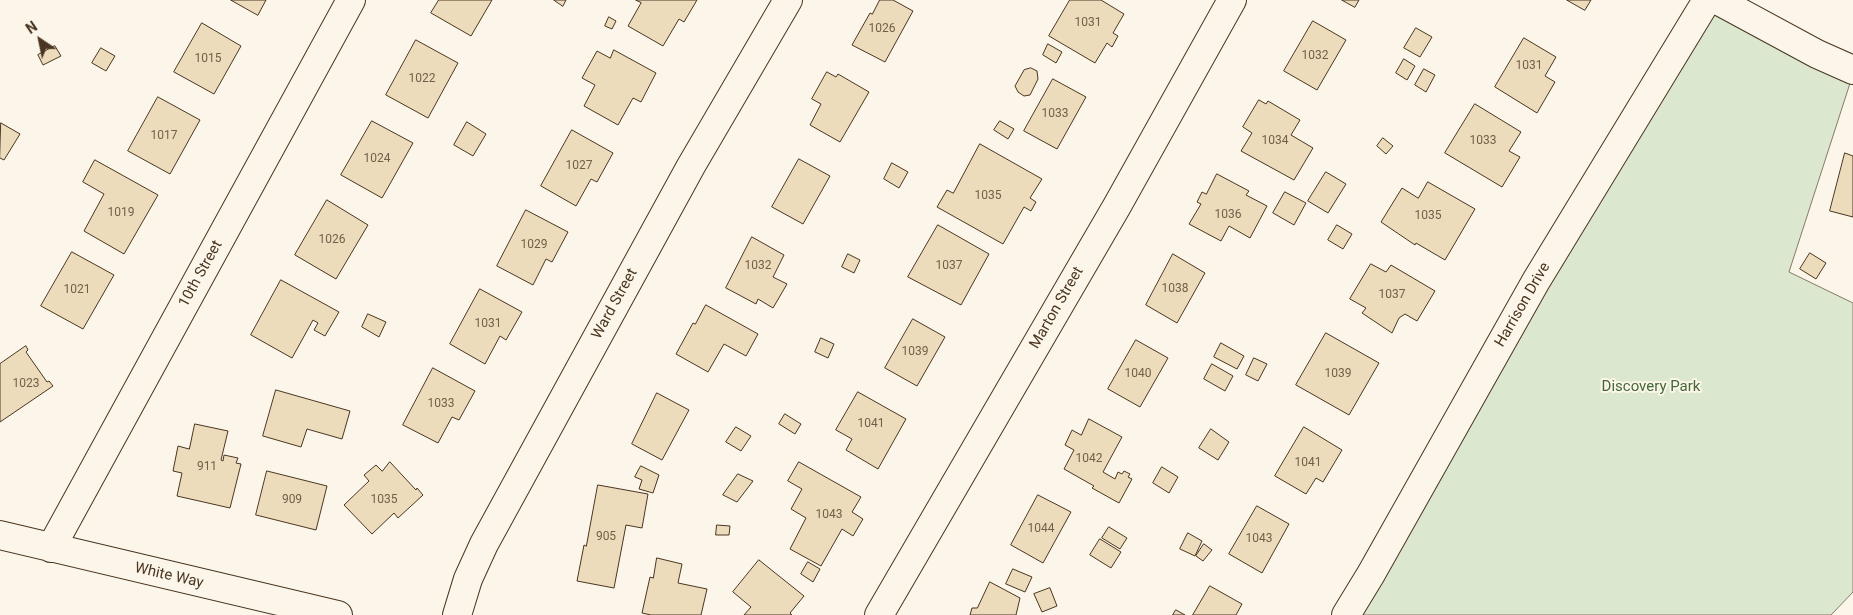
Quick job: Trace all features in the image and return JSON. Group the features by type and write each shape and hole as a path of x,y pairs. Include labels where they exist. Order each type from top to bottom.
{"street":[{"name":"10th Street","path":"51,548 352,0"},
{"name":"Ward Street","path":"457,615 468,579 484,544 691,166 788,0"},
{"name":"Marton Street","path":"880,615 1117,206 1232,0"},
{"name":"Harrison Drive","path":"1346,615 1536,281 1707,0"},
{"path":"1717,0 1809,50 1853,70"},
{"name":"White Way","path":"0,535 338,615"}],"green space":[{"name":"Discovery Park","path":"1707,0 1853,74 1789,272 1853,303 1853,592 1831,615 1345,615"}],"building":[{"path":"231,0 266,0 258,15"},
{"path":"439,0 492,0 471,36 431,13"},
{"path":"554,0 566,0 563,6"},
{"path":"636,0 697,0 684,22 679,19 663,46 628,26 641,3"},
{"path":"880,0 893,0 913,11 885,62 852,45 870,13 872,14"},
{"path":"1070,0 1101,0 1124,14 1113,33 1118,36 1112,47 1107,43 1095,63 1049,36"},
{"path":"1342,0 1359,0 1355,7"},
{"path":"1567,0 1591,0 1585,10"},
{"path":"609,17 616,21 612,29 605,26"},
{"path":"1313,21 1346,40 1317,90 1284,71"},
{"path":"202,23 241,46 214,94 174,72"},
{"path":"1416,28 1432,37 1420,57 1404,48"},
{"path":"1524,38 1556,57 1545,76 1555,82 1537,113 1495,87"},
{"path":"416,40 458,63 428,118 386,95"},
{"path":"1048,44 1062,52 1056,63 1043,55"},
{"path":"55,46 61,56 43,65 38,55"},
{"path":"101,48 115,56 106,71 92,63"},
{"path":"614,50 656,73 641,102 633,98 618,125 584,106 595,85 582,78 597,51 610,58"},
{"path":"1404,59 1415,66 1407,80 1396,73"},
{"path":"1031,68 1037,71 1038,79 1030,95 1024,96 1018,92 1015,86 1024,70"},
{"path":"1424,69 1435,75 1426,92 1415,85"},
{"path":"827,72 836,77 838,74 869,92 840,142 810,125 821,104 812,99"},
{"path":"1053,79 1086,97 1057,149 1024,131"},
{"path":"158,97 200,120 170,174 128,151"},
{"path":"1259,100 1266,104 1268,101 1300,120 1291,135 1313,148 1294,180 1241,151 1252,133 1243,127"},
{"path":"1475,104 1521,132 1509,151 1520,157 1502,187 1445,153"},
{"path":"372,121 413,143 382,198 341,175"},
{"path":"1000,121 1014,129 1008,139 994,130"},
{"path":"467,122 486,134 473,156 454,145"},
{"path":"1,123 20,134 4,160 0,158"},
{"path":"572,130 613,153 597,182 591,179 576,206 541,186"},
{"path":"1383,138 1393,146 1386,154 1377,146"},
{"path":"980,144 1042,179 1030,198 1036,202 1031,211 1024,207 1003,244 937,207 947,190 953,193"},
{"path":"1845,153 1853,156 1853,217 1830,211"},
{"path":"799,159 830,176 803,224 772,207"},
{"path":"95,160 158,195 124,254 84,231 104,194 83,182"},
{"path":"892,163 908,172 899,188 884,179"},
{"path":"1326,172 1346,184 1328,213 1308,201"},
{"path":"1217,174 1249,191 1246,195 1267,206 1250,238 1229,226 1221,241 1189,224 1201,204 1197,202 1202,192 1206,194"},
{"path":"1428,182 1475,209 1445,260 1416,243 1415,245 1381,222 1402,188 1418,198"},
{"path":"1285,192 1306,203 1294,225 1273,213"},
{"path":"327,200 368,225 336,279 295,255"},
{"path":"526,210 568,232 552,262 546,259 533,285 497,266"},
{"path":"938,225 989,254 961,305 908,277"},
{"path":"1337,225 1352,234 1343,249 1328,240"},
{"path":"752,237 784,255 773,277 787,284 773,308 758,299 756,304 726,288"},
{"path":"72,252 114,275 83,329 41,306"},
{"path":"1810,253 1826,263 1816,279 1800,269"},
{"path":"848,254 860,260 854,273 842,267"},
{"path":"1173,254 1205,273 1177,323 1146,305"},
{"path":"1371,264 1386,272 1391,265 1435,291 1417,321 1405,314 1399,318 1392,333 1362,313 1366,308 1350,299"},
{"path":"281,280 339,312 325,336 314,330 318,323 313,320 292,358 251,335"},
{"path":"480,289 522,312 506,340 500,336 485,364 450,344"},
{"path":"706,305 758,334 746,356 724,344 708,372 676,354 693,323 695,324"},
{"path":"368,314 386,322 379,337 362,327"},
{"path":"913,319 945,337 917,386 885,368"},
{"path":"1326,333 1379,363 1349,415 1296,385"},
{"path":"821,338 834,344 828,358 815,352"},
{"path":"1136,340 1168,358 1140,407 1108,389"},
{"path":"1221,343 1244,356 1237,369 1214,357"},
{"path":"26,346 28,350 26,352 47,382 49,381 53,386 0,422 0,364"},
{"path":"1254,358 1267,364 1258,381 1246,375"},
{"path":"1212,364 1233,376 1225,391 1204,379"},
{"path":"433,368 475,391 459,420 452,417 438,443 403,425"},
{"path":"276,390 350,411 342,439 307,429 301,447 263,436"},
{"path":"858,392 906,419 878,469 846,450 852,439 836,430"},
{"path":"657,393 689,410 662,460 632,444"},
{"path":"785,414 801,424 795,434 779,424"},
{"path":"1089,419 1122,437 1103,472 1115,479 1118,472 1122,474 1124,471 1130,474 1128,477 1132,479 1119,503 1064,469 1074,450 1065,445 1072,430 1081,435"},
{"path":"195,424 228,431 221,460 223,461 224,455 238,458 236,463 241,464 230,508 177,496 182,473 173,471 178,446 189,449"},
{"path":"736,427 751,436 741,451 726,442"},
{"path":"1304,427 1342,450 1323,482 1316,478 1306,494 1275,476"},
{"path":"1211,429 1229,442 1218,460 1199,448"},
{"path":"390,462 423,495 398,518 394,513 372,534 344,505 369,481 364,475 376,465 382,471"},
{"path":"799,462 861,497 852,512 863,519 853,536 842,529 821,566 790,549 806,518 791,509 802,489 788,481"},
{"path":"641,466 659,475 653,493 639,489 642,480 635,477"},
{"path":"1162,467 1178,477 1169,493 1153,483"},
{"path":"267,471 327,486 316,530 256,515"},
{"path":"738,474 753,481 737,502 723,495"},
{"path":"598,485 648,494 642,528 626,525 614,588 577,581"},
{"path":"1038,495 1071,512 1043,563 1011,545"},
{"path":"1257,506 1289,524 1262,573 1229,554"},
{"path":"717,525 730,526 729,535 716,535"},
{"path":"1109,527 1127,538 1120,549 1102,538"},
{"path":"1188,533 1202,541 1195,556 1180,549"},
{"path":"1100,539 1121,552 1111,568 1090,555"},
{"path":"1204,544 1212,550 1203,561 1196,556"},
{"path":"657,558 682,564 678,583 707,589 701,615 651,615 642,613 650,577 653,578"},
{"path":"759,560 804,596 790,613 792,615 744,615 751,607 733,592"},
{"path":"808,562 820,569 813,582 801,574"},
{"path":"1013,569 1032,577 1025,592 1006,584"},
{"path":"990,582 1020,598 1016,615 970,615 972,608 977,608"},
{"path":"1210,586 1242,604 1236,615 1193,615"},
{"path":"1050,588 1057,606 1042,612 1034,594"},
{"path":"1176,610 1185,615 1173,615"}]}
